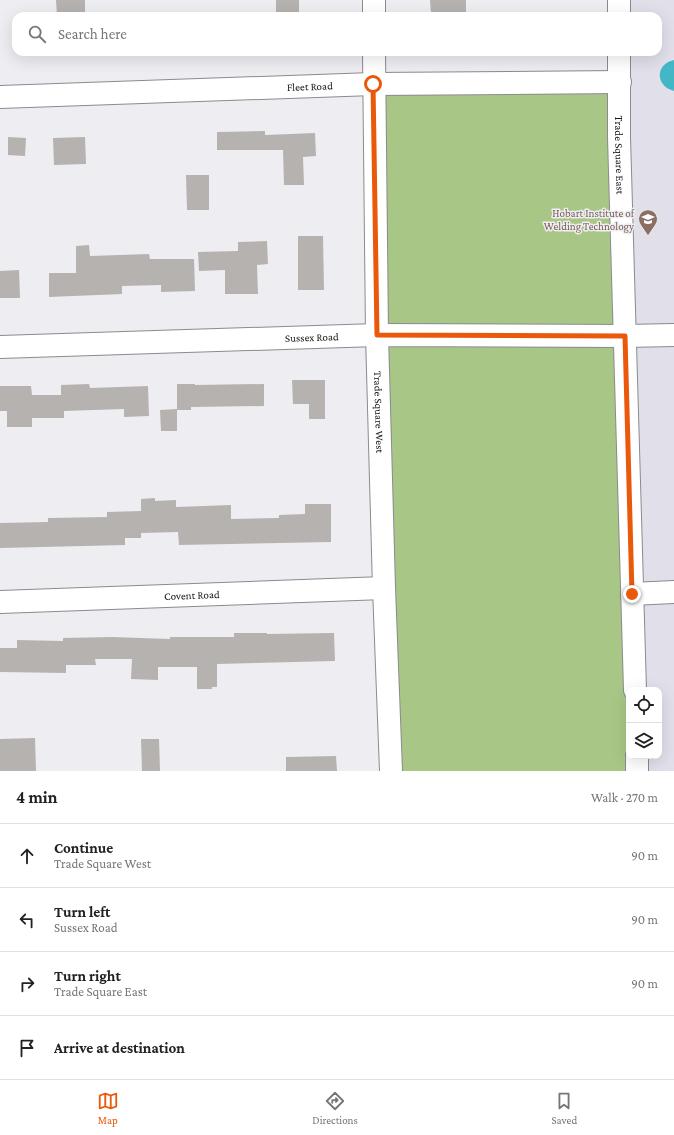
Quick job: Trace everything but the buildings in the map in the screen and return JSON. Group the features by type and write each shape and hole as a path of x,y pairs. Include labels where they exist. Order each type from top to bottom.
{"street":[{"path":"374,0 374,12"},
{"path":"619,0 619,12"},
{"name":"Trade Square West","path":"374,56 377,335 391,771"},
{"name":"Trade Square East","path":"619,56 619,137 635,687"},
{"name":"Fleet Road","path":"0,97 373,84 620,82"},
{"name":"Sussex Road","path":"0,347 377,335 674,335"},
{"name":"Covent Road","path":"0,602 384,588"},
{"path":"632,594 674,592"},
{"path":"637,759 637,771"}],"shaded area":[{"path":"619,0 674,0 674,771 637,771 637,759 662,759 662,687 635,687 619,56 662,56 662,12 619,12"}],"green space":[{"path":"620,82 628,687 626,687 626,759 631,759 637,771 391,771 373,84"}],"water":[{"path":"674,60 674,91 663,85 660,75 663,66"}],"place":[{"name":"Hobart Institute of Welding Technology","path":"648,236"}],"route":[{"path":"373,84 377,335 625,336 632,594"}]}
